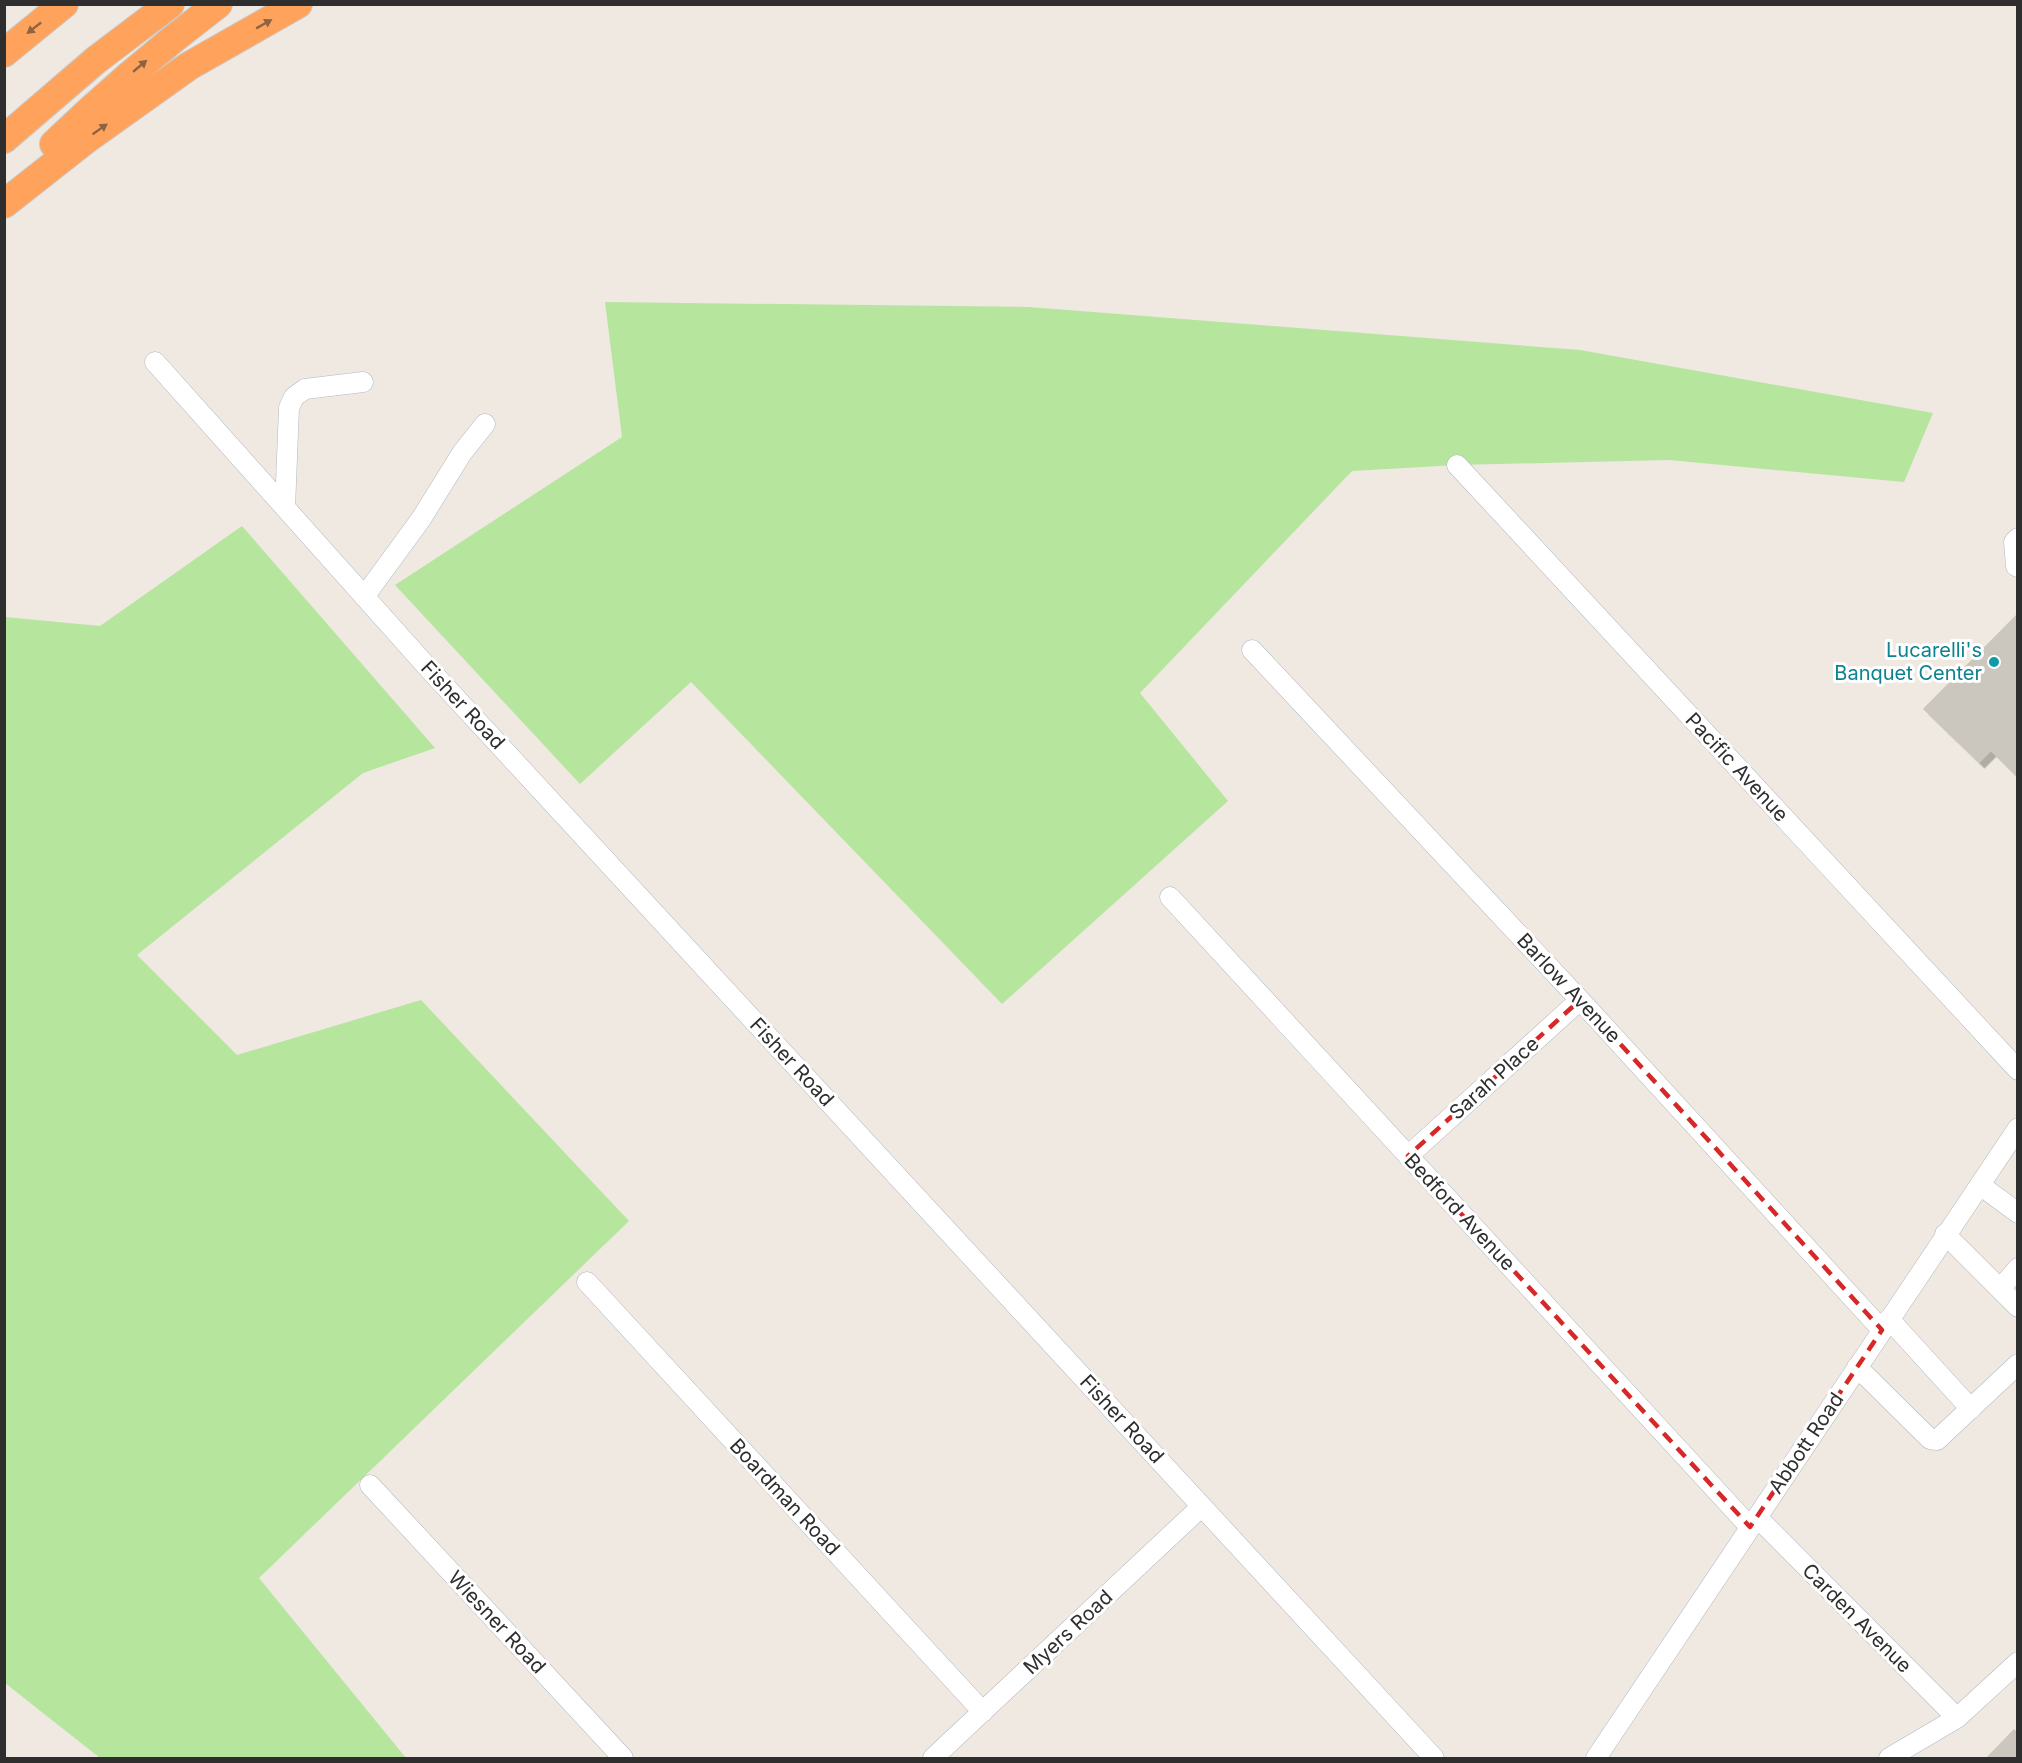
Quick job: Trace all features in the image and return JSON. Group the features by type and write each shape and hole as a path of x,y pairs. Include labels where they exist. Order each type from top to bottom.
{"highway":[{"path":"4,53 64,4"},
{"path":"4,139 96,60 170,4"},
{"path":"4,191 106,94 218,4"},
{"path":"4,204 88,138 189,66 298,4"}],"street":[{"name":"Fisher Road","path":"155,362 364,597 1434,1758"},
{"path":"285,508 288,408 294,397 305,389 363,382"},
{"path":"364,597 421,519 462,453 485,424"},
{"name":"Pacific Avenue","path":"1457,465 2018,1070"},
{"path":"2017,566 2014,542 2018,538"},
{"name":"Barlow Avenue","path":"1252,650 1886,1324 1971,1408"},
{"name":"Bedford Avenue","path":"1170,897 1408,1156 1753,1522"},
{"name":"Sarah Place","path":"1408,1156 1580,1000"},
{"name":"Abbott Road","path":"1596,1758 1945,1234 2015,1137"},
{"path":"1980,1185 2018,1215 2013,1223 2018,1228"},
{"path":"1945,1234 2018,1307"},
{"path":"2000,1289 2018,1268"},
{"name":"Boardman Road","path":"587,1282 983,1712"},
{"path":"1857,1367 1930,1439 1937,1440 2018,1364"},
{"name":"Wiesner Road","path":"370,1485 623,1758"},
{"name":"Myers Road","path":"933,1758 1202,1506"},
{"name":"Carden Avenue","path":"1753,1522 1957,1718"},
{"path":"1889,1758 1957,1718 2018,1662"}],"highlighted area":[{"path":"1580,1000 1882,1330 1750,1527 1408,1156"}],"green space":[{"path":"605,302 1029,307 1580,350 1933,413 1904,482 1669,460 1457,465 1352,471 1140,693 1228,801 1002,1004 691,682 580,784 395,585 622,437"},
{"path":"242,526 435,748 363,773 137,955 237,1055 421,1000 629,1221 259,1578 406,1758 100,1758 5,1683 5,617 100,626"}],"building":[{"name":"Lucarelli's Banquet Center","path":"2018,614 2018,777 1991,750 1979,762 1924,709"},
{"path":"2014,1730 2018,1734 2018,1758 1987,1758"}],"place":[{"name":"Lucarelli's Banquet Center","path":"1994,662"}]}
